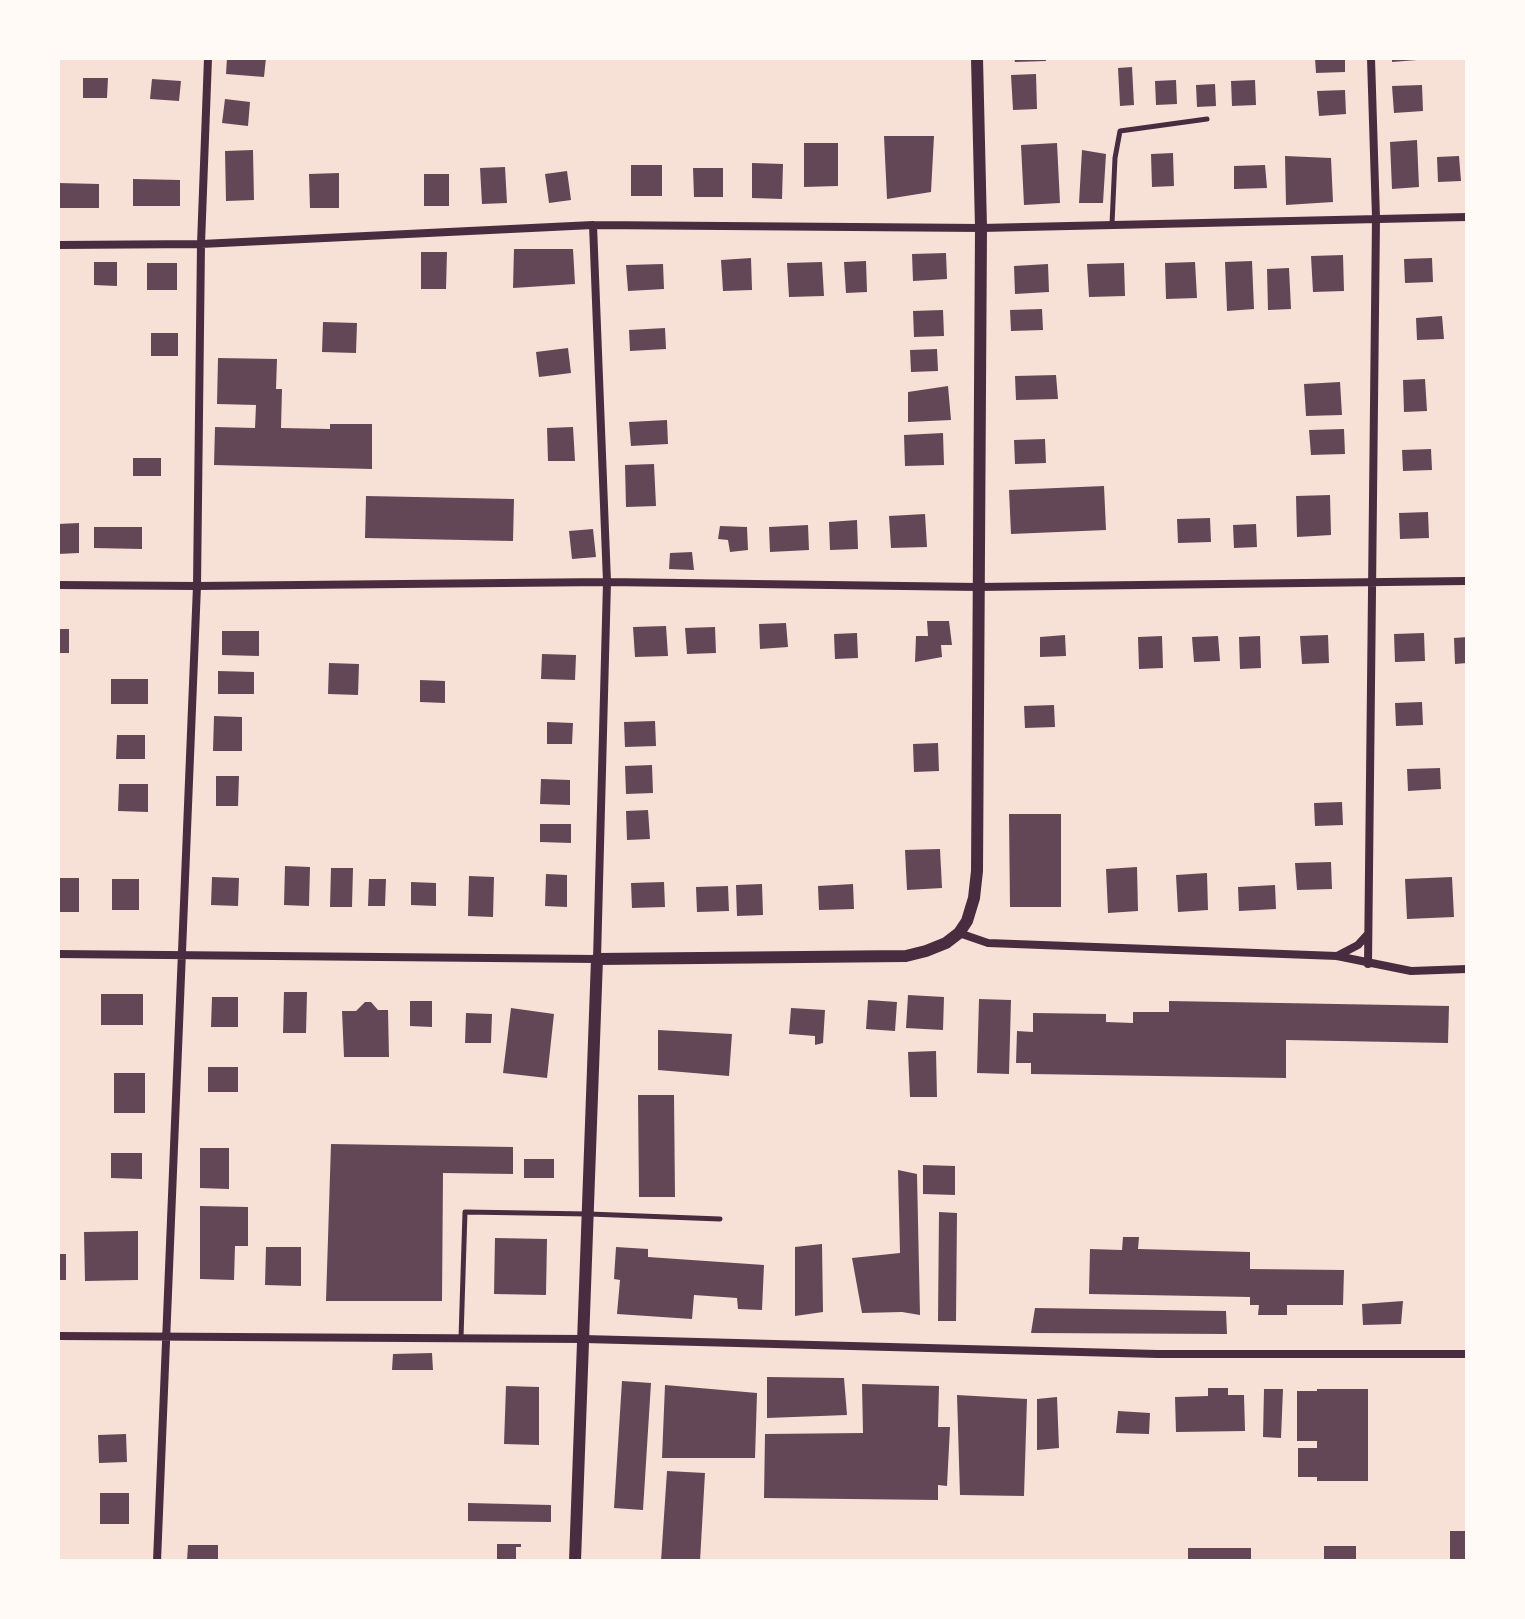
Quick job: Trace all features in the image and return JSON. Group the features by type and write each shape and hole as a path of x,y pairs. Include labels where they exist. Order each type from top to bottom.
{"street":[{"path":"157,1561 197,586 201,244 208,58"},
{"path":"58,954 597,959 906,956 946,943 959,933 967,921 974,898 977,871 981,228 977,58"},
{"path":"1368,964 1376,218 1371,58"},
{"path":"58,245 201,244 593,225 981,228 1467,217"},
{"path":"575,1561 589,1214 607,582 593,225"},
{"path":"58,585 607,582 978,587 1467,581"},
{"path":"959,933 988,943 1337,956 1411,971 1467,969"},
{"path":"1337,956 1358,945 1369,934"},
{"path":"58,1336 584,1339 1157,1354 1467,1354"}],"lane":[{"path":"1112,224 1115,158 1120,131 1207,119"},
{"path":"461,1339 465,1212 720,1219"}],"building":[{"path":"227,58 266,58 264,77 226,74"},
{"path":"1014,58 1045,58 1046,61 1015,62"},
{"path":"1315,58 1345,58 1345,72 1316,73"},
{"path":"1392,58 1417,58 1417,60 1392,62"},
{"path":"1132,67 1134,105 1120,106 1118,68"},
{"path":"1036,74 1037,109 1013,110 1011,75"},
{"path":"83,78 108,78 107,98 83,98"},
{"path":"152,79 181,81 179,101 150,99"},
{"path":"1176,80 1177,104 1156,105 1155,81"},
{"path":"1255,80 1256,105 1232,106 1231,81"},
{"path":"1215,84 1216,106 1197,107 1196,85"},
{"path":"1422,85 1423,111 1394,113 1392,86"},
{"path":"1345,90 1346,114 1319,116 1317,91"},
{"path":"225,99 250,102 248,126 222,123"},
{"path":"884,136 934,136 931,192 887,199"},
{"path":"1417,140 1419,187 1392,189 1390,142"},
{"path":"804,143 838,143 838,186 804,187"},
{"path":"1057,143 1060,203 1024,205 1021,145"},
{"path":"253,150 254,200 226,201 225,151"},
{"path":"1082,150 1106,154 1103,203 1079,203"},
{"path":"1173,153 1174,186 1152,187 1151,154"},
{"path":"1285,156 1331,158 1333,202 1286,205"},
{"path":"1459,156 1461,181 1438,182 1437,157"},
{"path":"752,163 783,164 782,199 752,198"},
{"path":"631,165 662,165 662,196 631,196"},
{"path":"1265,165 1267,188 1234,189 1234,166"},
{"path":"505,167 507,203 482,204 480,168"},
{"path":"693,168 723,168 723,197 694,197"},
{"path":"567,171 571,200 549,203 545,174"},
{"path":"339,173 339,208 310,208 309,174"},
{"path":"424,174 449,174 449,206 424,206"},
{"path":"133,179 180,180 180,206 133,206"},
{"path":"58,183 99,184 99,208 58,208"},
{"path":"514,249 573,249 575,284 513,288"},
{"path":"421,252 447,252 446,289 421,289"},
{"path":"946,253 947,279 913,281 912,254"},
{"path":"1343,255 1344,291 1313,292 1311,256"},
{"path":"751,258 752,290 723,291 721,260"},
{"path":"1432,258 1433,282 1405,283 1404,259"},
{"path":"866,261 867,292 846,293 844,262"},
{"path":"1252,261 1254,309 1227,311 1225,262"},
{"path":"94,262 117,262 117,286 94,285"},
{"path":"822,262 824,296 789,297 787,263"},
{"path":"1195,262 1197,298 1166,299 1165,263"},
{"path":"147,263 177,263 177,290 147,290"},
{"path":"1124,263 1125,296 1089,297 1087,264"},
{"path":"663,264 664,289 628,291 626,265"},
{"path":"1048,264 1049,292 1015,294 1014,266"},
{"path":"1289,268 1291,309 1268,310 1267,269"},
{"path":"1042,309 1043,330 1011,331 1010,310"},
{"path":"943,310 944,336 914,337 913,311"},
{"path":"1442,316 1444,339 1417,340 1416,318"},
{"path":"323,322 357,323 356,353 322,352"},
{"path":"665,328 666,349 630,351 629,330"},
{"path":"151,333 178,333 178,356 151,356"},
{"path":"568,348 571,373 539,377 536,352"},
{"path":"937,349 938,371 911,372 910,350"},
{"path":"218,358 277,359 276,389 282,389 281,428 330,429 330,424 372,424 372,469 214,465 215,427 255,428 256,405 217,404"},
{"path":"1056,375 1058,399 1016,400 1015,376"},
{"path":"1425,379 1427,411 1404,412 1403,380"},
{"path":"1340,382 1342,415 1306,416 1304,384"},
{"path":"948,386 951,420 908,422 908,392"},
{"path":"667,420 668,444 631,446 629,422"},
{"path":"573,427 575,461 548,461 547,428"},
{"path":"1344,429 1345,454 1311,455 1309,430"},
{"path":"943,433 944,465 905,466 904,435"},
{"path":"1045,439 1046,463 1015,464 1014,440"},
{"path":"1431,449 1432,470 1403,471 1402,450"},
{"path":"133,458 161,458 161,476 133,476"},
{"path":"654,464 656,506 626,507 625,465"},
{"path":"1104,486 1106,530 1011,534 1009,490"},
{"path":"1330,495 1331,535 1297,537 1296,496"},
{"path":"366,496 514,499 513,541 365,538"},
{"path":"1428,512 1429,538 1400,539 1399,513"},
{"path":"925,514 927,547 891,548 889,516"},
{"path":"1210,518 1211,542 1178,543 1177,519"},
{"path":"857,520 858,549 830,550 829,522"},
{"path":"79,523 79,553 58,554 58,524"},
{"path":"1256,524 1257,547 1234,548 1233,525"},
{"path":"808,525 809,550 770,552 769,527"},
{"path":"720,526 747,527 748,550 730,552 728,540 718,539"},
{"path":"94,527 142,527 142,549 94,548"},
{"path":"593,529 596,557 572,559 569,531"},
{"path":"692,552 694,570 669,569 670,553"},
{"path":"927,621 949,621 952,645 941,645 942,657 915,662 916,636 928,636"},
{"path":"786,623 788,647 760,649 759,624"},
{"path":"666,626 668,656 635,657 633,627"},
{"path":"715,627 716,653 687,654 685,628"},
{"path":"58,629 69,629 69,653 58,653"},
{"path":"222,631 259,631 259,656 222,655"},
{"path":"857,633 858,658 835,659 834,634"},
{"path":"1424,633 1425,661 1395,662 1394,634"},
{"path":"1065,635 1066,656 1040,657 1040,637"},
{"path":"1328,635 1329,663 1302,664 1300,636"},
{"path":"1162,636 1163,668 1139,669 1138,637"},
{"path":"1218,636 1220,661 1194,662 1192,637"},
{"path":"1260,636 1261,668 1240,669 1239,637"},
{"path":"1467,637 1467,663 1455,664 1454,638"},
{"path":"542,654 576,655 575,680 541,679"},
{"path":"329,663 359,664 358,695 328,694"},
{"path":"218,671 254,672 254,694 218,694"},
{"path":"111,679 148,679 148,704 111,704"},
{"path":"420,680 445,681 445,703 420,702"},
{"path":"1422,702 1423,725 1396,726 1395,703"},
{"path":"1054,705 1055,727 1025,728 1024,706"},
{"path":"214,716 242,717 242,751 213,751"},
{"path":"655,721 656,746 625,747 624,722"},
{"path":"547,722 573,723 572,744 547,744"},
{"path":"117,735 145,735 145,759 116,759"},
{"path":"938,743 939,771 914,772 913,744"},
{"path":"652,765 653,793 626,794 625,766"},
{"path":"1440,768 1441,789 1408,791 1407,769"},
{"path":"216,776 239,776 238,806 216,806"},
{"path":"541,779 570,780 570,805 540,804"},
{"path":"119,784 148,784 148,812 118,811"},
{"path":"1342,802 1343,825 1315,826 1314,803"},
{"path":"648,810 650,839 627,840 626,811"},
{"path":"1009,814 1061,814 1061,907 1010,907"},
{"path":"540,824 571,824 571,843 540,842"},
{"path":"940,849 942,888 907,890 905,850"},
{"path":"1331,862 1332,889 1297,890 1295,863"},
{"path":"285,866 310,867 309,906 284,905"},
{"path":"1137,867 1138,911 1108,913 1106,869"},
{"path":"331,868 353,868 352,907 330,907"},
{"path":"1207,873 1208,910 1178,912 1176,875"},
{"path":"546,874 567,875 567,907 545,906"},
{"path":"469,876 494,877 493,917 468,916"},
{"path":"212,877 239,878 238,906 211,905"},
{"path":"1452,877 1454,917 1407,919 1405,879"},
{"path":"60,878 79,878 79,912 59,912"},
{"path":"112,879 139,879 139,910 112,910"},
{"path":"369,879 386,879 385,906 368,906"},
{"path":"411,882 436,883 436,906 411,905"},
{"path":"664,882 665,907 632,908 631,883"},
{"path":"762,884 763,915 737,916 736,885"},
{"path":"853,884 854,909 819,910 818,886"},
{"path":"1275,885 1276,909 1239,911 1238,887"},
{"path":"728,886 729,911 697,912 696,887"},
{"path":"284,992 307,992 306,1033 283,1033"},
{"path":"101,994 143,994 143,1025 101,1025"},
{"path":"908,995 944,997 943,1030 906,1028"},
{"path":"212,997 238,997 238,1027 211,1027"},
{"path":"979,999 1011,1000 1009,1074 977,1073"},
{"path":"868,1000 897,1002 895,1031 866,1029"},
{"path":"410,1001 432,1001 432,1027 410,1026"},
{"path":"1169,1001 1449,1006 1448,1043 1286,1040 1286,1078 1031,1074 1031,1063 1016,1063 1017,1031 1033,1032 1033,1013 1106,1014 1106,1022 1133,1023 1133,1012 1169,1012"},
{"path":"365,1002 371,1002 378,1010 388,1010 389,1057 344,1057 342,1011 356,1011"},
{"path":"511,1008 554,1014 547,1078 503,1073"},
{"path":"791,1008 825,1010 823,1043 815,1045 815,1036 789,1034"},
{"path":"466,1013 492,1014 491,1043 465,1043"},
{"path":"658,1030 732,1034 729,1076 658,1070"},
{"path":"936,1051 937,1097 910,1097 908,1052"},
{"path":"208,1067 238,1067 238,1092 208,1092"},
{"path":"114,1073 145,1073 145,1113 114,1113"},
{"path":"638,1095 674,1095 675,1197 639,1197"},
{"path":"331,1144 513,1147 513,1174 443,1173 442,1301 326,1301"},
{"path":"200,1148 229,1148 229,1189 200,1188"},
{"path":"111,1153 142,1153 142,1179 111,1178"},
{"path":"524,1159 554,1159 554,1178 524,1178"},
{"path":"923,1165 955,1166 955,1195 923,1194"},
{"path":"898,1170 917,1174 920,1315 862,1313 852,1258 900,1253"},
{"path":"200,1206 248,1207 248,1246 235,1246 234,1280 200,1279"},
{"path":"939,1212 957,1213 956,1321 938,1321"},
{"path":"138,1231 138,1280 85,1281 84,1232"},
{"path":"1123,1237 1139,1237 1138,1249 1250,1252 1250,1269 1344,1270 1343,1305 1287,1305 1287,1315 1258,1315 1259,1305 1250,1305 1250,1297 1089,1294 1090,1249 1122,1250"},
{"path":"495,1238 547,1239 546,1295 494,1294"},
{"path":"822,1244 823,1312 795,1316 795,1247"},
{"path":"266,1247 301,1247 301,1286 265,1285"},
{"path":"616,1247 648,1249 648,1257 764,1265 762,1310 738,1309 737,1298 694,1295 692,1319 617,1314 620,1280 614,1279"},
{"path":"58,1254 66,1254 66,1280 58,1280"},
{"path":"1403,1301 1401,1324 1363,1325 1362,1304"},
{"path":"1035,1308 1226,1311 1227,1334 1031,1333"},
{"path":"432,1353 433,1370 392,1370 393,1354"},
{"path":"767,1377 844,1378 847,1415 767,1418"},
{"path":"622,1381 651,1383 643,1510 614,1508"},
{"path":"862,1384 939,1386 938,1427 950,1427 947,1486 938,1485 938,1500 764,1498 765,1434 863,1433"},
{"path":"665,1385 757,1393 755,1458 662,1458"},
{"path":"506,1386 539,1387 539,1445 504,1444"},
{"path":"1208,1388 1228,1388 1228,1395 1244,1395 1245,1431 1176,1432 1175,1397 1208,1396"},
{"path":"1264,1389 1283,1389 1281,1438 1263,1437"},
{"path":"1368,1389 1368,1481 1317,1481 1317,1477 1298,1477 1298,1448 1317,1448 1317,1441 1297,1441 1297,1391"},
{"path":"957,1395 1027,1399 1024,1496 960,1495"},
{"path":"1057,1397 1059,1448 1037,1450 1037,1399"},
{"path":"1118,1411 1150,1413 1149,1434 1116,1433"},
{"path":"126,1434 127,1462 99,1463 98,1435"},
{"path":"667,1471 705,1473 700,1561 661,1561"},
{"path":"100,1493 129,1493 129,1524 100,1524"},
{"path":"468,1503 551,1505 551,1522 468,1521"},
{"path":"1450,1531 1467,1531 1467,1561 1450,1561"},
{"path":"497,1544 521,1544 521,1547 516,1547 516,1561 497,1561"},
{"path":"188,1545 218,1545 218,1561 187,1561"},
{"path":"1324,1546 1356,1546 1356,1561 1324,1561"},
{"path":"1188,1548 1251,1548 1251,1561 1188,1561"}]}
